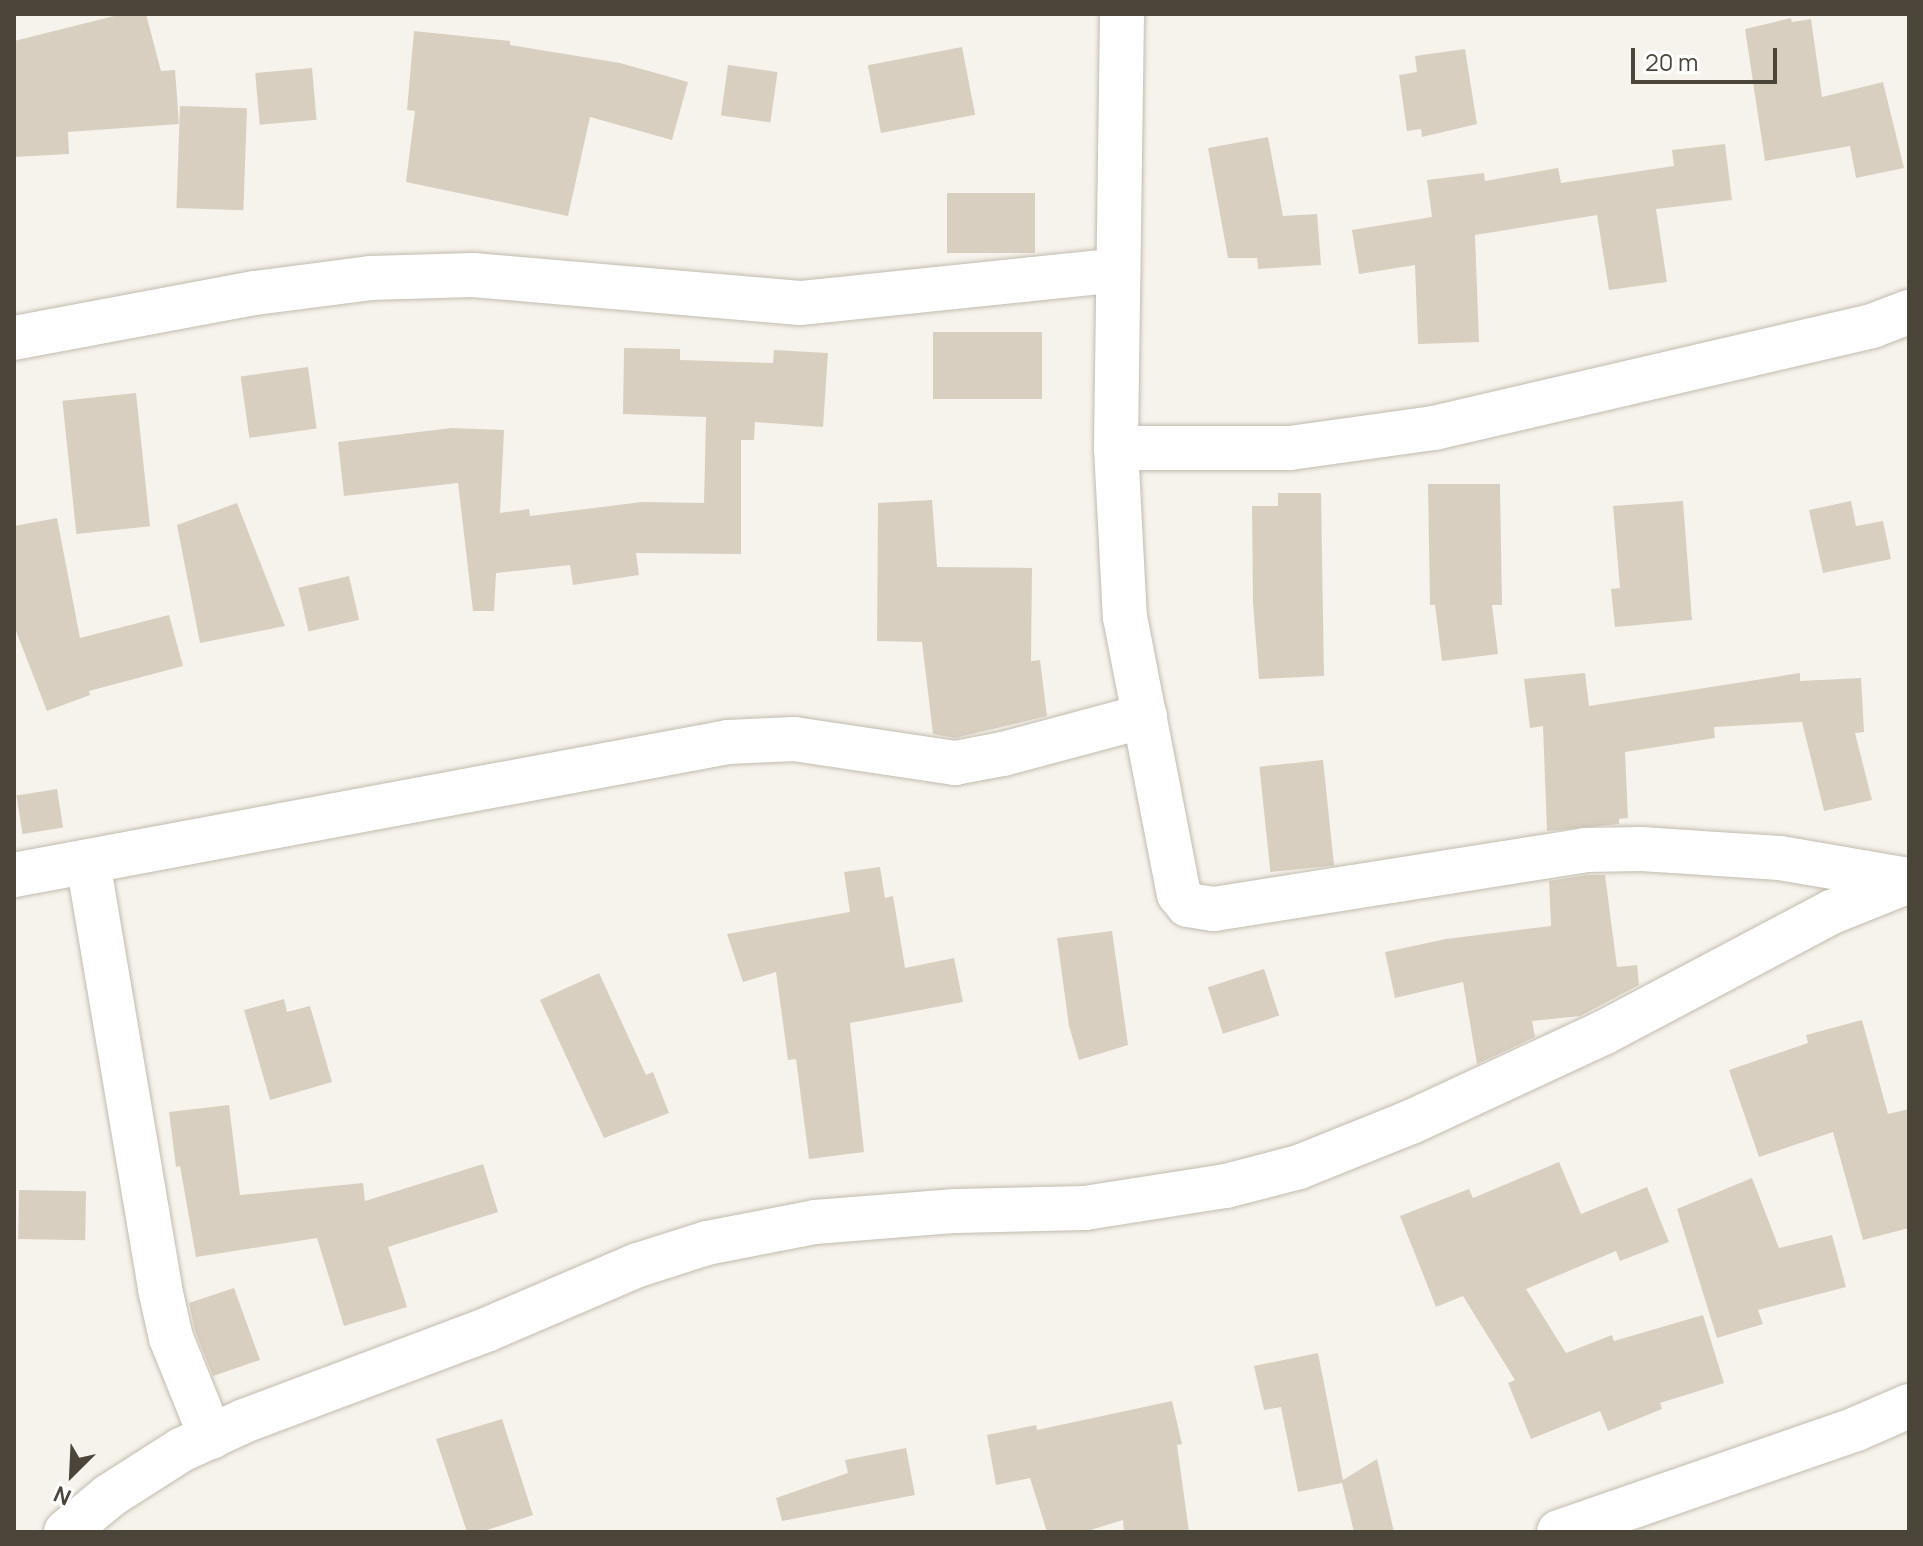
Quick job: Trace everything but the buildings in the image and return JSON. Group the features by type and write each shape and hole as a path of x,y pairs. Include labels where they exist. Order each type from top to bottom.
{"street":[{"path":"1122,14 1116,448 1125,617 1179,894 1188,905 1214,909 1585,850 1641,849 1780,858 1909,880"},
{"path":"14,338 240,296 370,278 473,275 800,303 1118,270"},
{"path":"1116,448 1290,448 1434,428 1872,326 1909,312"},
{"path":"14,875 541,774 728,742 794,739 955,763 1003,754 1145,716"},
{"path":"88,862 160,1289 171,1338 211,1437"},
{"path":"66,1532 109,1496 181,1450 486,1330 638,1265 707,1243 815,1222 956,1211 1085,1208 1226,1186 1299,1167 1411,1122 1589,1039 1832,912 1909,880"},
{"path":"1559,1532 1856,1429 1909,1406"}]}
